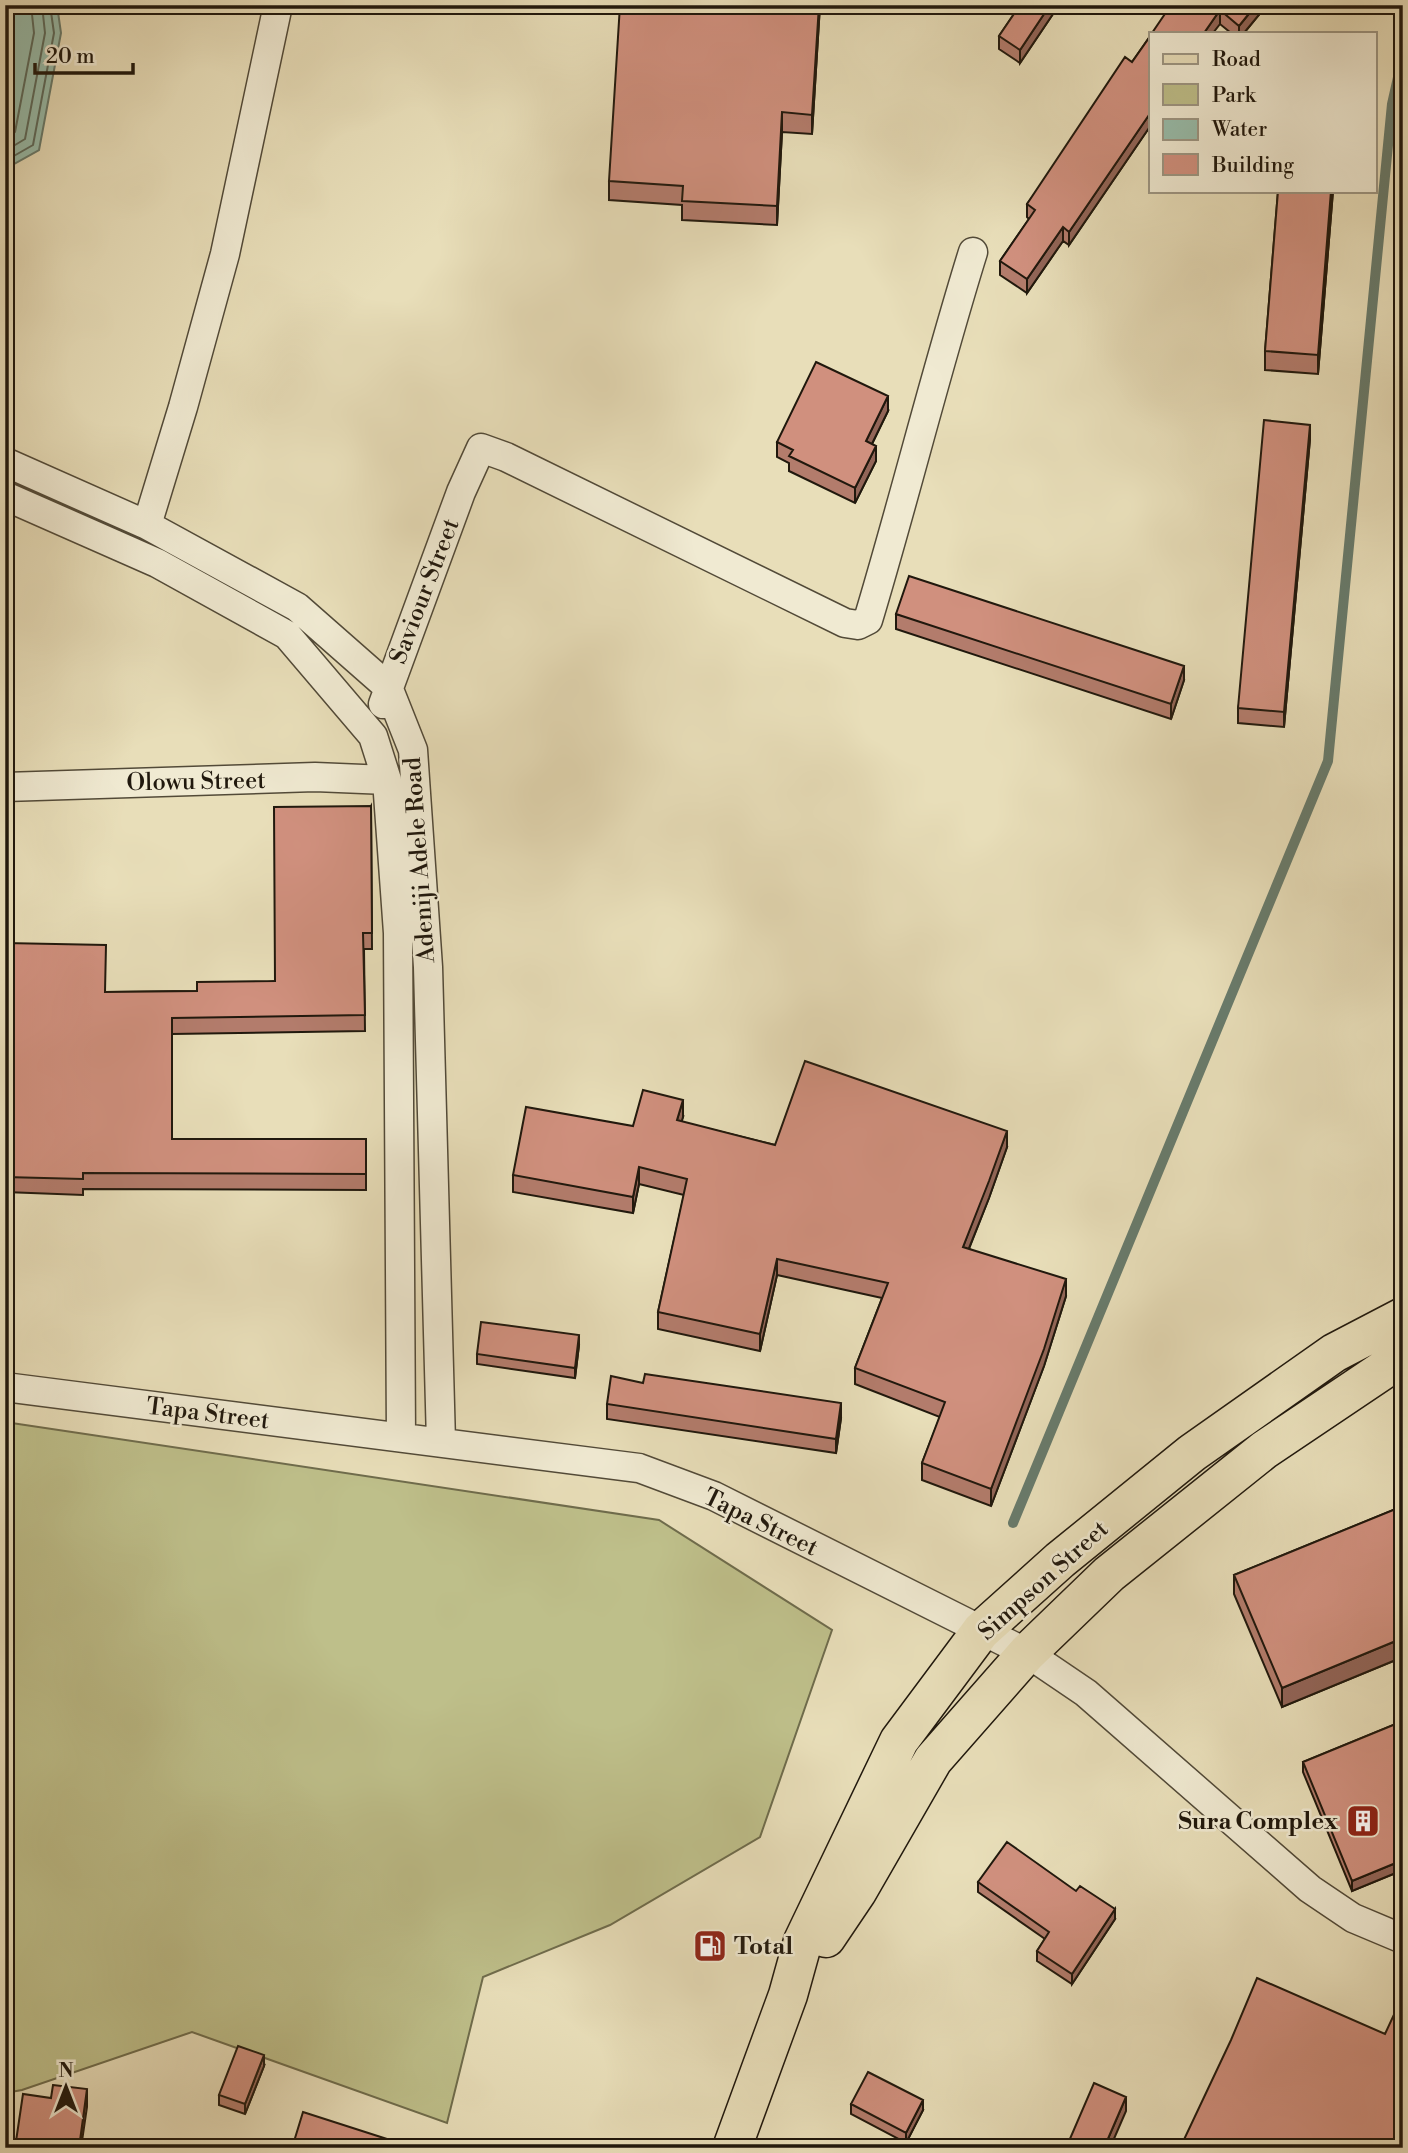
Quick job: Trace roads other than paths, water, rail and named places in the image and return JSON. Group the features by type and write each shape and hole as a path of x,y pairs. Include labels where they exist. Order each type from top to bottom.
{"main road":[{"name":"Simpson Street","path":"732,2148 788,1995 803,1941 899,1741 981,1631 1060,1560 1192,1453 1334,1353 1403,1317"},
{"path":"788,1995 857,1892 933,1760 1027,1653 1110,1574 1264,1450 1389,1366 1403,1360"}],"street":[{"path":"147,525 180,419 225,254 278,5"},
{"name":"Saviour Street","path":"373,736 388,687 461,492 481,449 506,457 845,623 858,625 868,620 898,520 942,351 973,252"},
{"name":"Adeniji Adele Road","path":"5,462 147,525 297,607 388,687 413,750 415,777 428,967 441,1441"},
{"name":"Adeniji Adele Road","path":"5,496 157,562 287,635 373,736 387,780 398,933 401,1437"},
{"name":"Olowu Street","path":"5,787 315,777 387,780"},
{"name":"Tapa Street","path":"5,1387 639,1468 714,1496 1027,1653 1086,1693 1310,1889 1353,1918 1403,1939"}],"water":[{"path":"5,5 57,5 61,33 39,150 5,169"}],"waterway":[{"path":"1013,1523 1328,761 1392,104 1403,55"}],"place":[{"name":"Sura Complex","path":"1363,1821"},
{"name":"Total","path":"710,1946"}]}
